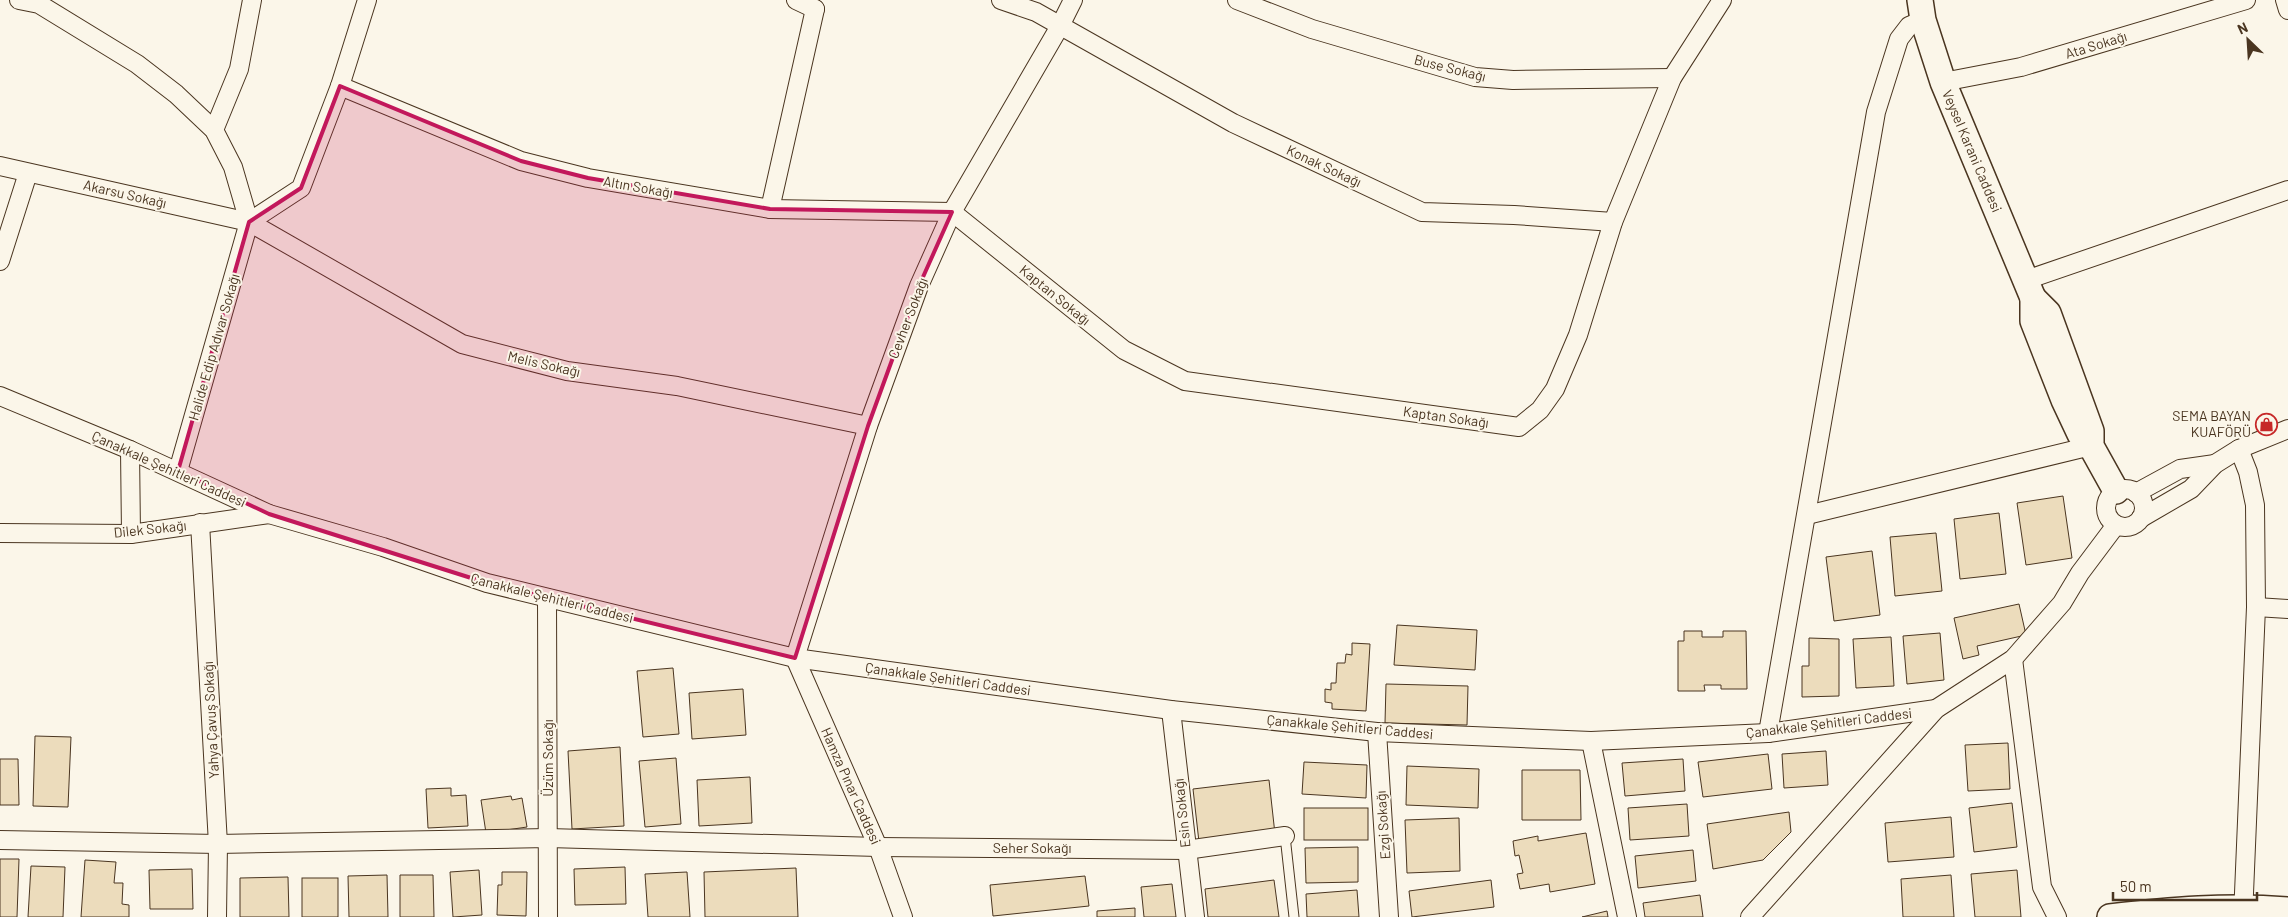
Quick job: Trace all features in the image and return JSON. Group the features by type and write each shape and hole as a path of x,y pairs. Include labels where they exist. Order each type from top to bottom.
{"street":[{"path":"19,0 40,2 137,64 176,94 214,130 233,167 249,222 301,188 340,86 367,0"},
{"path":"214,130 239,69 252,0"},
{"path":"770,209 819,4 796,0"},
{"name":"Konak Sokağı","path":"1001,0 1036,12 1233,123 1422,212 1514,215 1613,222"},
{"name":"Cevher Sokağı","path":"795,658 868,426 919,286 952,212 1060,26 1073,0"},
{"name":"Buse Sokağı","path":"1237,0 1312,29 1475,77 1512,80 1672,78"},
{"name":"Kaptan Sokağı","path":"952,212 1124,350 1185,381 1520,427 1540,410 1555,389 1578,335 1613,222 1672,78 1722,0"},
{"name":"Ata Sokağı","path":"1943,82 2021,67 2246,0"},
{"path":"2285,0 2288,10"},
{"path":"1768,733 1876,112 1899,39 1921,10"},
{"name":"Veysel Karani Caddesi","path":"1921,10 1943,82 2029,289 2048,313 2091,431 2091,446 2126,492"},
{"name":"Altın Sokağı","path":"340,86 521,161 588,178 770,209 952,212"},
{"name":"Akarsu Sokağı","path":"0,166 249,222"},
{"path":"0,261 28,172"},
{"path":"2029,289 2288,190"},
{"name":"Melis Sokağı","path":"249,222 462,344 567,371 677,386 868,426"},
{"name":"Halide Edip Adıvar Sokağı","path":"178,471 249,222"},
{"name":"Çanakkale Şehitleri Caddesi","path":"0,396 178,471 269,514 383,547 487,583 795,658 1171,710 1377,732 1591,741 1768,733 1936,709"},
{"path":"2215,464 2180,470 2106,501 2110,521 2116,525 2130,526 2191,489 2215,464 2240,449 2288,429"},
{"path":"1807,515 2091,446"},
{"path":"2240,449 2248,472 2255,505 2256,607 2244,912"},
{"path":"130,450 131,534"},
{"path":"2126,492 2143,504 2141,518"},
{"name":"Dilek Sokağı","path":"0,532 131,534 269,514"},
{"name":"Yahya Çavuş Sokağı","path":"200,523 218,844 217,917"},
{"path":"1750,917 1936,709 2013,659 2062,603 2080,573 2116,525"},
{"name":"Üzüm Sokağı","path":"547,598 548,917"},
{"path":"2256,607 2288,609"},
{"name":"Hamza Pınar Caddesi","path":"795,658 878,847 903,917"},
{"path":"2013,659 2042,888 2057,917"},
{"name":"Esin Sokağı","path":"1171,710 1195,917"},
{"name":"Ezgi Sokağı","path":"1377,732 1389,917"},
{"path":"1591,741 1627,917"},
{"name":"Seher Sokağı","path":"0,840 218,844 548,838 878,847 1186,850 1284,836"},
{"path":"2110,917 2154,912 2288,910"}],"lane":[{"path":"1284,836 1294,917"}],"highlighted area":[{"path":"340,86 521,161 588,178 770,209 952,212 919,286 868,426 795,658 487,583 269,514 178,471 249,222 301,188"}],"building":[{"path":"2063,496 2072,558 2026,565 2017,503"},
{"path":"1999,513 2006,574 1960,579 1954,519"},
{"path":"1936,533 1942,591 1895,596 1890,537"},
{"path":"1872,551 1880,615 1834,621 1826,557"},
{"path":"2019,604 2026,635 1977,646 1979,655 1963,659 1954,618"},
{"path":"1397,625 1477,630 1475,670 1394,665"},
{"path":"1684,631 1702,631 1702,637 1723,637 1723,631 1746,631 1747,689 1721,689 1721,685 1704,685 1705,691 1678,691 1678,641 1684,641"},
{"path":"1940,633 1944,680 1907,684 1903,636"},
{"path":"1891,637 1894,686 1856,688 1853,639"},
{"path":"1809,638 1839,639 1839,696 1802,697 1802,666 1809,666"},
{"path":"1352,643 1370,644 1366,711 1332,709 1332,703 1325,702 1325,689 1331,690 1331,683 1336,683 1337,663 1345,663 1346,654 1352,655"},
{"path":"673,668 679,734 643,737 637,671"},
{"path":"1386,684 1468,686 1467,725 1385,723"},
{"path":"743,689 746,735 692,739 689,693"},
{"path":"35,736 71,737 68,807 33,806"},
{"path":"2008,743 2010,789 1968,791 1965,745"},
{"path":"620,747 624,826 572,829 568,751"},
{"path":"1826,751 1828,785 1784,788 1782,754"},
{"path":"1768,754 1772,789 1703,797 1698,762"},
{"path":"676,758 681,824 645,827 639,761"},
{"path":"0,759 18,759 19,805 0,805"},
{"path":"1683,759 1685,791 1625,796 1622,763"},
{"path":"1304,762 1367,765 1366,798 1302,794"},
{"path":"1407,766 1479,769 1478,808 1406,805"},
{"path":"1522,770 1580,770 1581,820 1522,820"},
{"path":"750,777 752,823 699,826 697,780"},
{"path":"1269,780 1275,834 1199,842 1193,789"},
{"path":"451,788 451,796 466,795 468,826 428,828 426,789"},
{"path":"511,796 512,800 522,798 527,827 486,833 481,800"},
{"path":"2012,803 2017,847 1974,852 1969,808"},
{"path":"1687,804 1689,836 1630,840 1628,808"},
{"path":"1304,808 1368,808 1368,840 1304,840"},
{"path":"1789,812 1791,832 1763,860 1713,869 1707,824"},
{"path":"1951,817 1954,857 1888,862 1885,823"},
{"path":"1459,818 1460,871 1407,873 1405,820"},
{"path":"1586,833 1595,884 1550,892 1549,884 1520,889 1517,874 1523,873 1519,855 1515,856 1513,841 1538,836 1538,841"},
{"path":"1358,847 1358,882 1306,883 1305,848"},
{"path":"1693,850 1696,881 1638,888 1635,856"},
{"path":"0,859 19,859 17,917 0,917"},
{"path":"85,860 116,862 114,883 123,883 122,904 129,905 129,917 81,917"},
{"path":"31,866 65,867 63,917 28,917"},
{"path":"625,867 626,904 575,905 574,869"},
{"path":"796,868 798,917 705,917 704,872"},
{"path":"192,869 193,909 150,909 149,870"},
{"path":"479,870 482,915 453,917 450,872"},
{"path":"2017,870 2021,917 1975,917 1971,874"},
{"path":"502,872 527,872 526,916 497,915 498,885 502,885"},
{"path":"687,872 690,917 648,917 645,874"},
{"path":"387,875 388,917 349,917 348,876"},
{"path":"400,875 433,875 434,917 400,917"},
{"path":"1951,875 1954,917 1903,917 1901,879"},
{"path":"1085,876 1089,906 993,916 990,885"},
{"path":"288,877 289,917 240,917 240,878"},
{"path":"302,878 338,878 338,917 302,917"},
{"path":"1274,880 1279,917 1208,917 1205,889"},
{"path":"1491,880 1494,907 1412,917 1409,891"},
{"path":"1172,884 1176,917 1144,917 1141,887"},
{"path":"1357,890 1359,917 1307,917 1306,894"},
{"path":"1700,895 1703,917 1645,917 1643,903"},
{"path":"1135,908 1135,917 1097,917 1097,911"},
{"path":"1607,911 1608,917 1582,917"}],"place":[{"name":"SEMA BAYAN KUAFÖRÜ","path":"2267,424"}]}
